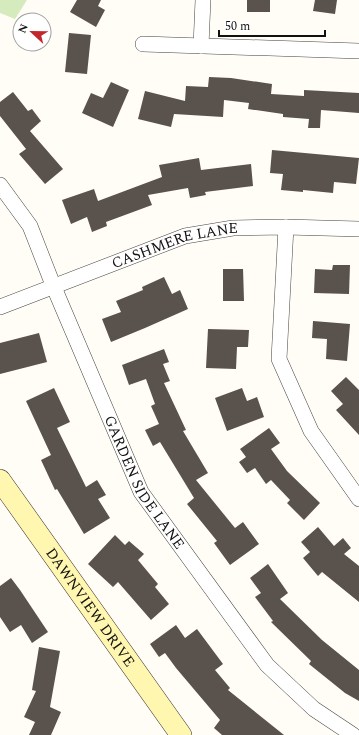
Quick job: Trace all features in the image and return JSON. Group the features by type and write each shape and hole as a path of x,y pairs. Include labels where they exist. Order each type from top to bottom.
{"street":[{"path":"201,46 203,0"},
{"path":"143,44 359,51"},
{"name":"GARDEN SIDE LANE","path":"0,185 30,226 141,492 267,666 314,709 353,735"},
{"path":"286,227 279,360 311,430 359,499"},
{"name":"CASHMERE LANE","path":"0,307 185,236 233,228 286,227 359,229"},
{"name":"DAWNVIEW DRIVE","path":"0,480 181,735"}],"green space":[{"path":"0,0 27,0 19,12 12,12 12,18 0,13"}],"building":[{"path":"77,0 101,0 98,6 105,10 96,27 70,12"},
{"path":"247,0 270,0 270,12 247,12"},
{"path":"315,0 337,0 335,14 313,11"},
{"path":"69,33 91,35 87,74 65,72"},
{"path":"209,77 231,78 272,84 271,94 304,96 304,90 359,93 359,113 321,110 320,128 308,128 309,119 283,117 283,114 248,109 249,103 224,100 223,117 174,114 171,127 138,119 145,91 185,101 186,86 208,87"},
{"path":"111,82 129,90 113,127 82,113 91,93 103,98"},
{"path":"13,92 28,111 32,109 41,121 30,131 63,169 45,184 19,154 26,149 0,116 0,102"},
{"path":"272,150 359,158 356,184 334,182 333,193 303,190 303,192 281,190 283,174 270,173"},
{"path":"199,158 201,170 251,164 253,186 205,192 206,195 190,198 188,188 148,195 152,205 106,222 107,226 92,232 87,217 71,224 62,200 94,189 98,201 162,177 159,165"},
{"path":"333,265 350,265 349,294 314,293 315,269 332,270"},
{"path":"223,269 243,269 244,301 223,301"},
{"path":"164,277 172,294 180,290 188,309 111,342 102,319 121,312 116,301 143,290 142,287"},
{"path":"313,321 350,324 347,361 326,359 327,339 312,338"},
{"path":"208,329 249,330 248,347 237,347 236,369 206,368"},
{"path":"39,333 47,362 0,374 0,343"},
{"path":"164,349 169,362 163,364 170,381 164,383 186,430 183,431 208,473 196,480 235,528 243,522 259,544 230,565 214,543 217,541 187,504 194,498 160,442 153,446 145,430 159,424 151,406 155,404 146,379 129,385 122,365"},
{"path":"346,377 359,390 359,435 336,410 343,404 331,391"},
{"path":"54,388 70,422 57,428 86,487 97,480 106,495 98,499 110,518 84,534 57,489 55,490 41,460 51,455 26,401"},
{"path":"242,388 247,401 257,397 264,417 227,431 215,398"},
{"path":"269,428 280,443 271,449 287,471 320,503 304,520 287,503 290,500 271,480 266,484 255,468 247,473 239,462 246,457 240,449"},
{"path":"318,527 334,546 343,538 351,548 344,554 359,566 359,602 322,572 318,576 303,558 310,552 301,542"},
{"path":"115,535 125,545 129,541 144,554 138,560 158,584 155,587 169,604 151,620 118,582 113,587 88,564"},
{"path":"268,564 288,593 280,599 322,640 359,670 359,701 345,693 309,664 311,661 271,622 273,621 255,597 261,593 250,578"},
{"path":"11,578 48,632 32,643 21,625 10,632 0,617 0,586"},
{"path":"176,625 185,638 197,629 223,664 215,670 230,688 228,690 284,735 222,735 214,728 220,720 165,653 159,657 150,644"},
{"path":"39,647 60,651 50,707 61,712 51,735 29,735 35,722 24,717 36,691 32,690"}]}
